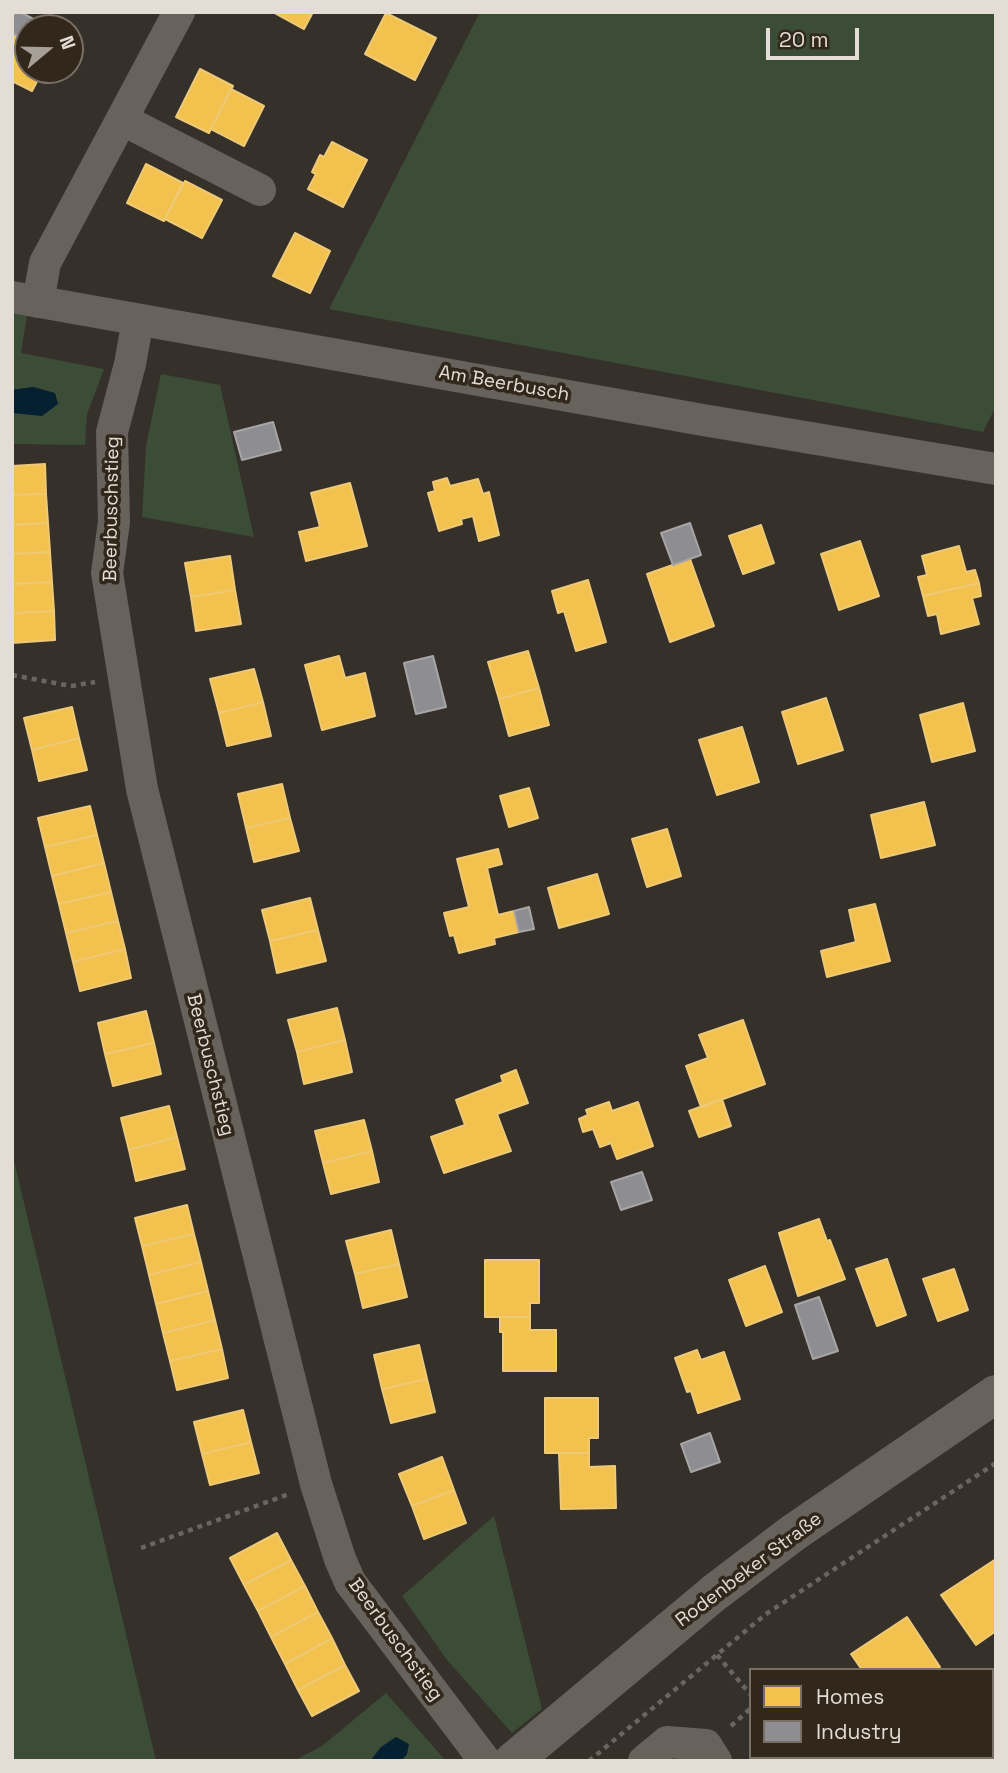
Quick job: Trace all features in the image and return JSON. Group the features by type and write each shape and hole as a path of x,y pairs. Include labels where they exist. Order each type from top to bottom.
{"street":[{"path":"25,300 179,12"},
{"path":"123,120 260,190"},
{"name":"Am Beerbusch","path":"25,300 996,469"},
{"name":"Beerbuschstieg","path":"138,320 130,364 112,432 114,522 107,573 142,789 316,1484 340,1559 350,1582 485,1761"},
{"name":"Rodenbeker Straße","path":"513,1761 743,1571 793,1533 996,1394"},
{"path":"644,1761 667,1742 706,1745 716,1761"}],"path":[{"path":"12,675 71,686 124,677"},
{"path":"589,1761 765,1614 996,1463"},
{"path":"141,1548 316,1484"},
{"path":"717,1654 749,1693"}],"green space":[{"path":"480,12 996,12 996,406 983,432 329,309"},
{"path":"12,313 27,315 21,353 104,369 87,414 85,445 12,444 12,413 58,404 54,393 33,387 12,390"},
{"path":"161,374 220,385 254,537 142,517 146,446"},
{"path":"12,1152 156,1761 12,1761"},
{"path":"494,1516 542,1709 512,1733 447,1660 402,1596"},
{"path":"386,1693 446,1761 401,1761 407,1754 381,1747 370,1761 293,1761 322,1746"}],"water":[{"path":"33,387 55,393 58,404 42,416 12,413 12,390"},
{"path":"396,1737 409,1744 407,1754 401,1761 370,1761 381,1747"}],"building: Homes":[{"path":"273,12 313,12 304,29"},
{"path":"386,13 436,38 415,80 365,54"},
{"path":"12,33 14,82 12,81"},
{"path":"200,69 233,86 209,133 176,117"},
{"path":"18,84 36,84 32,91"},
{"path":"231,89 264,106 244,146 211,129"},
{"path":"332,142 367,160 343,207 308,189 316,174 312,172 320,155 324,157"},
{"path":"146,164 183,183 164,221 127,203"},
{"path":"185,181 222,200 202,238 165,219"},
{"path":"295,233 330,251 310,293 273,276"},
{"path":"45,464 46,494 12,495 12,466"},
{"path":"447,478 450,486 478,479 483,494 489,492 499,535 479,541 473,516 461,519 462,524 439,531 428,493 435,491 433,482"},
{"path":"350,483 367,546 306,561 299,532 320,527 311,493"},
{"path":"46,494 48,523 12,525 12,495"},
{"path":"48,523 50,552 12,554 12,525"},
{"path":"761,525 774,563 743,574 729,536"},
{"path":"860,541 879,596 839,610 821,554"},
{"path":"959,546 966,572 975,570 979,583 923,596 918,577 927,575 922,556"},
{"path":"50,552 52,582 12,584 12,554"},
{"path":"230,556 235,590 191,597 185,563"},
{"path":"690,559 714,626 670,642 647,574"},
{"path":"588,580 606,642 576,651 564,611 558,613 552,591"},
{"path":"52,582 54,611 12,613 12,584"},
{"path":"979,583 981,596 972,598 979,624 941,634 937,614 928,616 923,596"},
{"path":"235,590 241,624 196,631 191,597"},
{"path":"54,611 55,640 12,643 12,613"},
{"path":"528,651 539,688 499,699 488,662"},
{"path":"339,656 345,678 365,673 375,716 322,730 305,665"},
{"path":"254,669 263,702 219,713 210,679"},
{"path":"539,688 549,725 509,736 499,699"},
{"path":"826,698 843,750 798,764 782,712"},
{"path":"263,702 271,736 227,746 219,713"},
{"path":"963,703 975,751 932,762 920,715"},
{"path":"72,707 79,738 32,750 24,718"},
{"path":"742,727 759,782 717,795 699,740"},
{"path":"79,738 87,770 39,781 32,750"},
{"path":"282,784 290,818 246,828 238,794"},
{"path":"529,788 538,818 509,827 500,796"},
{"path":"924,802 935,845 881,858 871,815"},
{"path":"90,806 97,835 45,847 38,818"},
{"path":"290,818 299,851 254,862 246,828"},
{"path":"667,829 681,876 647,887 632,839"},
{"path":"97,835 104,863 52,876 45,847"},
{"path":"498,849 502,864 487,868 498,915 514,911 519,932 494,938 495,944 459,953 454,935 450,936 444,913 469,907 457,859"},
{"path":"104,863 111,892 59,904 52,876"},
{"path":"597,874 609,914 559,928 548,888"},
{"path":"111,892 118,921 66,933 59,904"},
{"path":"310,898 318,930 270,941 262,910"},
{"path":"875,904 890,961 827,977 821,951 856,942 849,910"},
{"path":"118,921 125,949 73,962 66,933"},
{"path":"318,930 326,961 277,973 270,941"},
{"path":"125,949 131,978 80,991 73,962"},
{"path":"337,1008 345,1040 297,1052 288,1020"},
{"path":"146,1011 154,1043 105,1054 98,1023"},
{"path":"743,1020 765,1084 701,1107 686,1066 708,1058 699,1035"},
{"path":"345,1040 352,1072 304,1084 297,1052"},
{"path":"154,1043 161,1074 113,1086 105,1054"},
{"path":"516,1070 528,1103 497,1114 511,1151 444,1173 431,1137 465,1125 456,1100 503,1082 501,1076"},
{"path":"722,1099 731,1126 699,1137 689,1111"},
{"path":"609,1102 612,1111 638,1102 653,1146 617,1159 611,1143 600,1147 593,1129 583,1132 579,1119 588,1115 586,1110"},
{"path":"169,1106 177,1137 129,1150 121,1118"},
{"path":"364,1120 372,1151 323,1163 315,1131"},
{"path":"177,1137 185,1169 136,1181 129,1150"},
{"path":"372,1151 379,1182 331,1194 323,1163"},
{"path":"187,1205 194,1234 142,1246 135,1218"},
{"path":"819,1219 845,1279 798,1296 779,1233"},
{"path":"391,1230 399,1264 355,1274 346,1241"},
{"path":"194,1234 201,1262 149,1275 142,1246"},
{"path":"887,1259 906,1315 877,1326 856,1269"},
{"path":"485,1260 539,1260 539,1303 530,1303 530,1317 485,1317"},
{"path":"201,1262 208,1291 156,1304 149,1275"},
{"path":"399,1264 407,1297 363,1308 355,1274"},
{"path":"765,1266 782,1312 746,1326 729,1280"},
{"path":"954,1269 968,1310 938,1321 923,1279"},
{"path":"208,1291 215,1320 163,1333 156,1304"},
{"path":"500,1317 530,1317 530,1330 556,1330 556,1371 503,1371 503,1332 500,1332"},
{"path":"215,1320 222,1349 170,1361 163,1333"},
{"path":"419,1345 427,1379 382,1389 374,1355"},
{"path":"222,1349 228,1378 177,1390 170,1361"},
{"path":"697,1350 701,1360 724,1352 740,1399 698,1413 675,1358"},
{"path":"427,1379 435,1412 391,1423 382,1389"},
{"path":"545,1398 598,1398 598,1438 589,1438 589,1453 545,1453"},
{"path":"243,1410 251,1442 202,1454 194,1422"},
{"path":"251,1442 259,1473 210,1485 202,1454"},
{"path":"559,1453 589,1453 589,1467 615,1466 616,1508 561,1509"},
{"path":"442,1457 454,1490 412,1506 399,1474"},
{"path":"454,1490 466,1523 424,1539 412,1506"},
{"path":"277,1533 291,1560 244,1585 230,1558"},
{"path":"996,1559 996,1631 976,1645 941,1595"},
{"path":"291,1560 305,1586 258,1611 244,1585"},
{"path":"305,1586 318,1612 271,1637 258,1611"},
{"path":"318,1612 332,1638 285,1664 271,1637"},
{"path":"907,1617 940,1667 861,1668 851,1654"},
{"path":"332,1638 345,1665 298,1690 285,1664"},
{"path":"345,1665 359,1691 312,1716 298,1690"},
{"path":"778,1759 841,1761 779,1761"}],"building: Industry":[{"path":"14,14 14,34 12,33"},
{"path":"273,422 281,450 242,460 234,432"},
{"path":"690,523 701,555 673,565 661,533"},
{"path":"433,656 446,707 416,714 404,663"},
{"path":"529,907 534,929 519,932 514,911"},
{"path":"642,1172 652,1200 621,1210 611,1182"},
{"path":"819,1297 838,1351 813,1359 795,1305"},
{"path":"710,1433 720,1462 691,1472 681,1444"}]}
